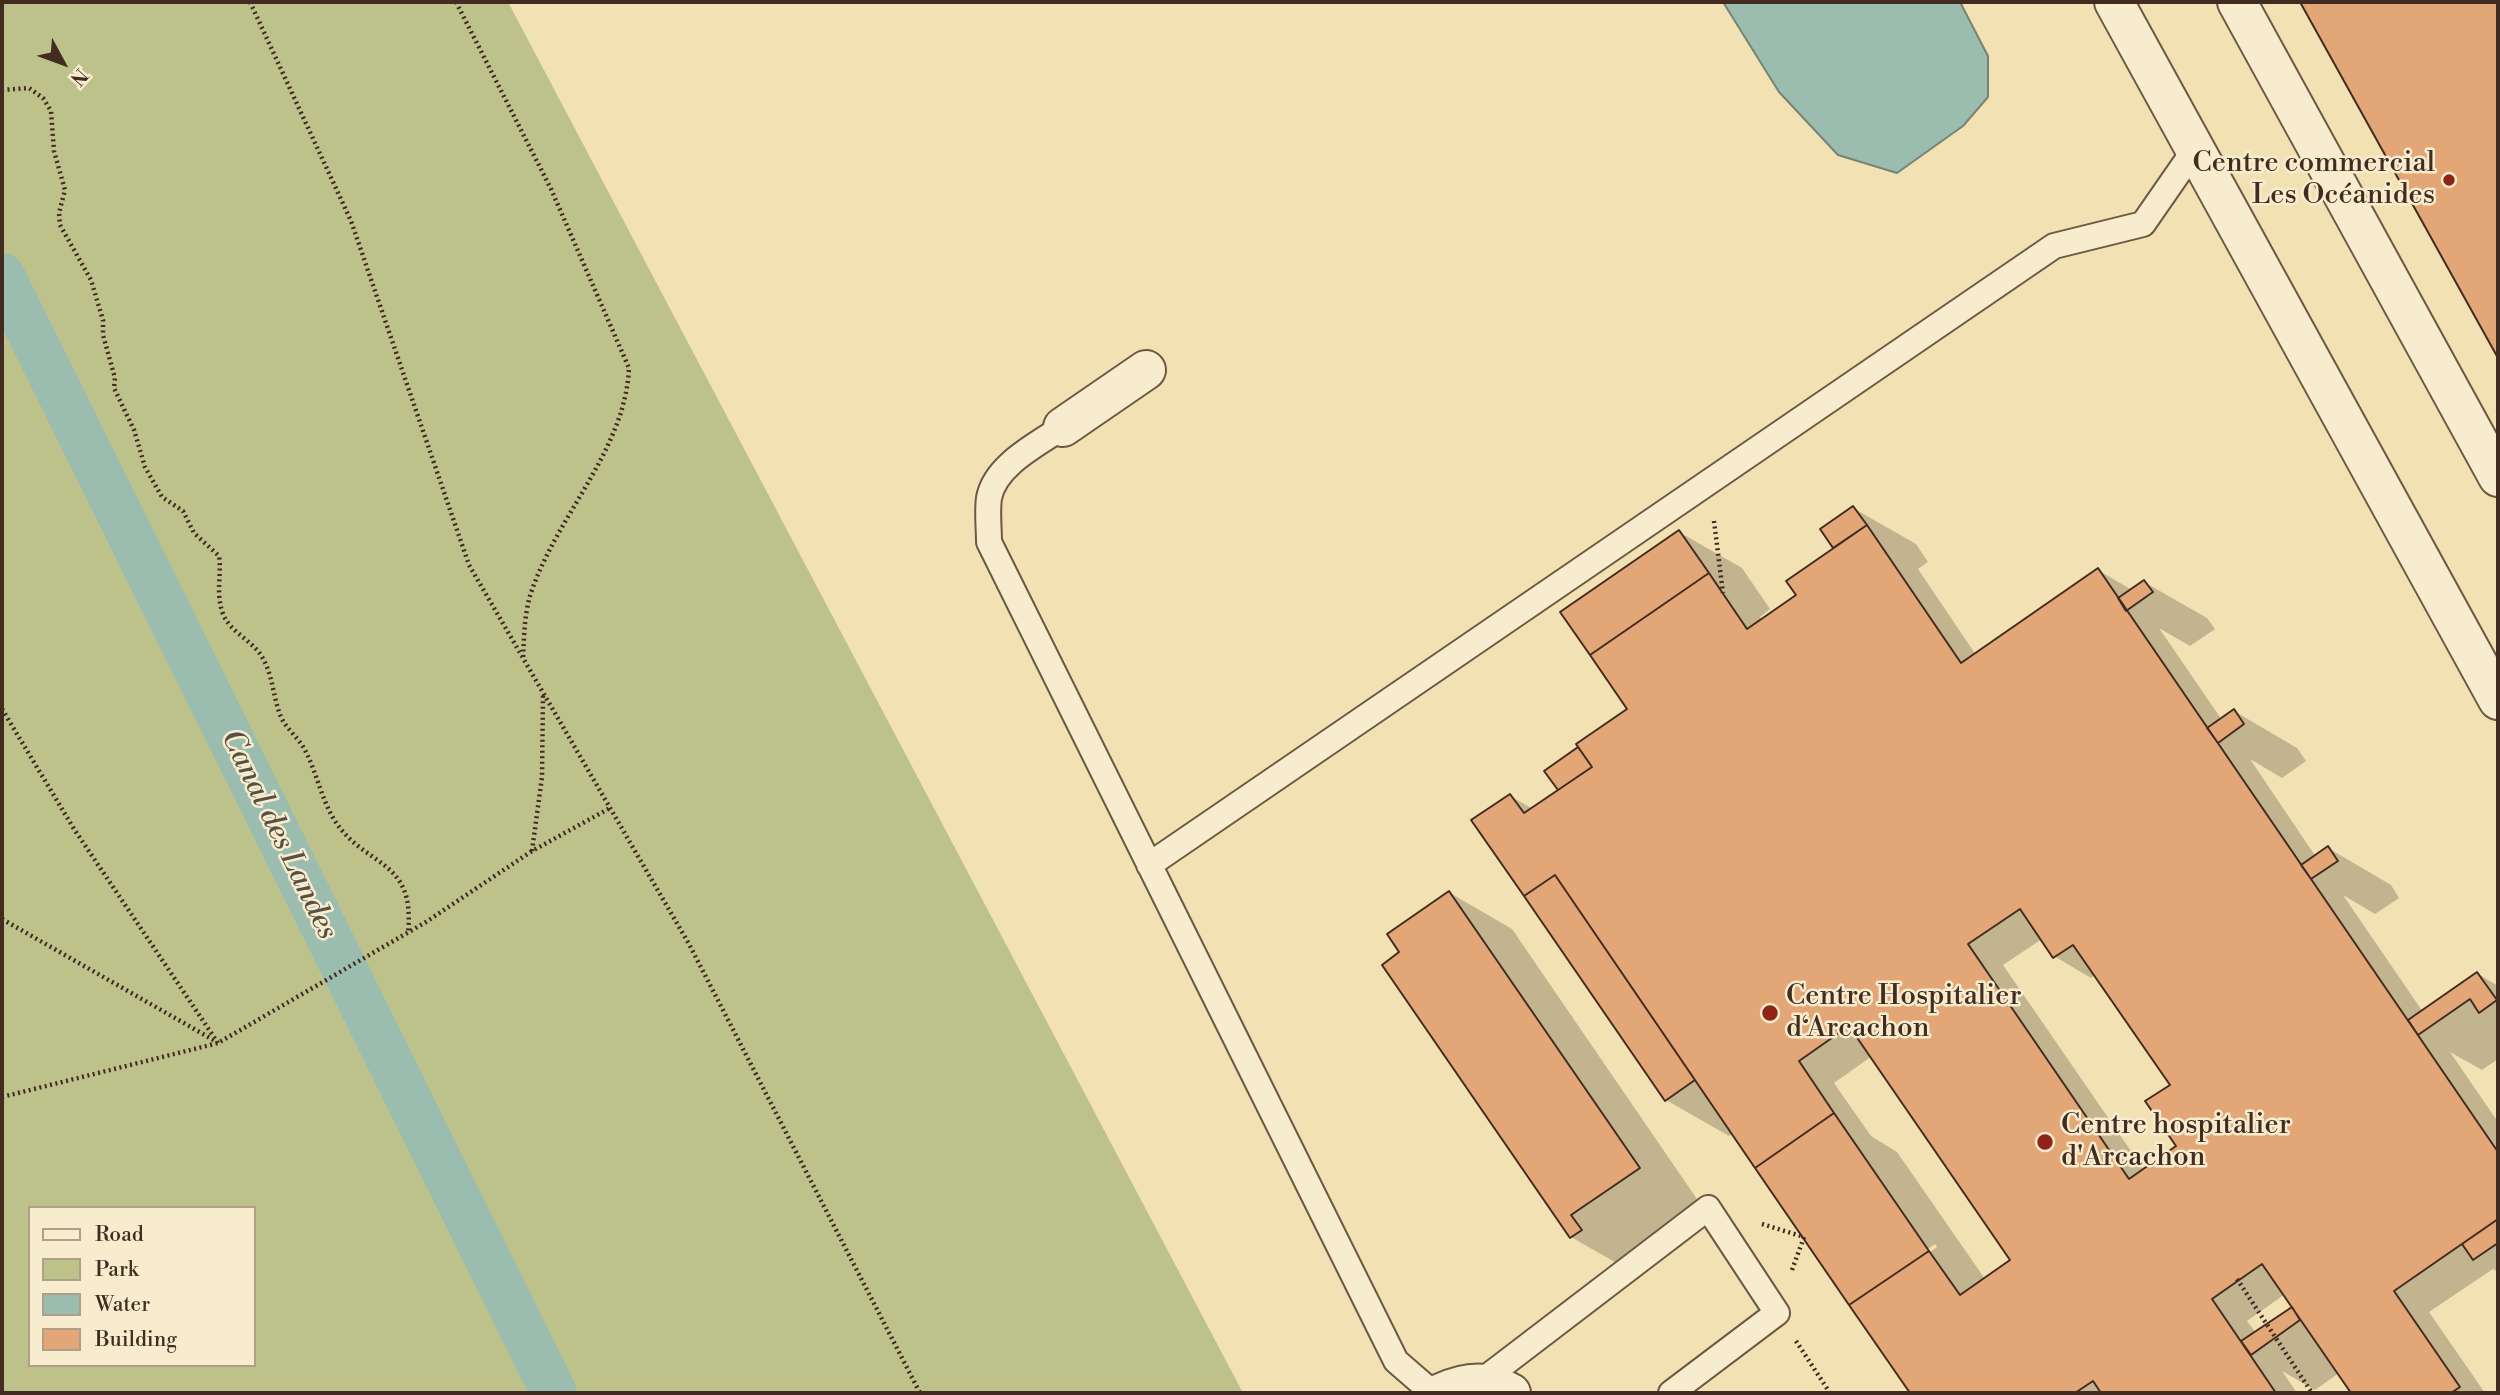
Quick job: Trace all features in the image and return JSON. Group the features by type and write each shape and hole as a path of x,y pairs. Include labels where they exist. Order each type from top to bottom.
{"street":[{"path":"2114,2 2498,700"},
{"path":"2238,2 2498,477"},
{"path":"1063,427 1146,370"},
{"path":"1441,1393 1457,1385 1495,1388"}],"lane":[{"path":"1149,865 2054,246 2143,224 2195,149"},
{"path":"1063,427 1015,461 998,480 989,497 989,542 1396,1362 1433,1393"},
{"path":"1495,1388 1708,1208 1777,1313 1671,1393"}],"path":[{"path":"250,2 351,221 469,565 689,944 920,1393"},
{"path":"456,2 551,189 629,368 628,390 613,435 530,596 523,662"},
{"path":"2,90 29,89 43,98 51,111 55,158 65,190 59,213 60,225 91,281 103,320 103,335 115,378 114,388 134,430 145,467 162,497 183,510 194,533 219,556 216,586 223,615 232,628 262,657 276,694 281,717 305,750 331,815 356,844 394,873 404,885 411,911 408,933"},
{"path":"1709,482 1723,593"},
{"path":"532,851 542,777 543,694"},
{"path":"2,709 74,828 218,1043"},
{"path":"2,1097 218,1043 408,933 532,851 610,808"},
{"path":"2,919 218,1043"},
{"path":"2237,1279 2312,1393"},
{"path":"1777,1313 1830,1393"}],"green space":[{"path":"2,2 508,2 1243,1393 2,1393"}],"water":[{"path":"1723,2 1960,2 1988,56 1988,97 1963,126 1897,173 1838,155 1779,92"}],"building":[{"name":"Centre commercial Les Océanides","path":"2300,2 2498,2 2498,358"},
{"path":"1853,506 1867,525 1833,548 1820,529"},
{"path":"1867,525 1961,663 2098,568 2498,1152 2498,1219 2394,1291 2460,1387 2451,1393 2351,1393 2262,1264 2212,1299 2276,1393 2101,1393 2093,1381 2075,1393 1910,1393 1849,1305 1929,1251 1960,1295 2010,1260 1849,1026 1799,1061 1834,1113 1755,1168 1555,875 1524,896 1471,820 1510,794 1524,813 1592,767 1576,744 1627,709 1590,655 1709,573 1747,629 1796,595 1786,581","holes":["2020,909 2053,958 2073,945 2170,1085 2145,1101 2176,1146 2129,1179 1968,944"]},
{"path":"1679,530 1709,573 1590,655 1560,612"},
{"path":"2144,580 2153,592 2126,611 2118,598"},
{"path":"2234,709 2244,724 2218,743 2207,728"},
{"path":"1578,747 1592,767 1558,790 1544,771"},
{"path":"2328,846 2338,861 2311,879 2301,865"},
{"path":"1555,875 1695,1080 1665,1101 1524,896"},
{"path":"1449,891 1640,1168 1571,1215 1582,1230 1570,1238 1382,965 1399,952 1387,934"},
{"path":"2477,972 2497,1000 2479,1013 2470,999 2418,1035 2408,1020"},
{"path":"1834,1113 1929,1251 1849,1305 1755,1168"},
{"path":"2498,1219 2498,1243 2473,1260 2462,1244"},
{"path":"2292,1307 2300,1320 2251,1355 2241,1341"}],"waterway":[{"name":"Canal des Landes","path":"2,276 554,1393"}],"place":[{"name":"Centre commercial Les Océanides","path":"2449,180"},
{"name":"Centre Hospitalier d‘Arcachon","path":"1770,1013"},
{"name":"Centre hospitalier d'Arcachon","path":"2045,1142"}]}
